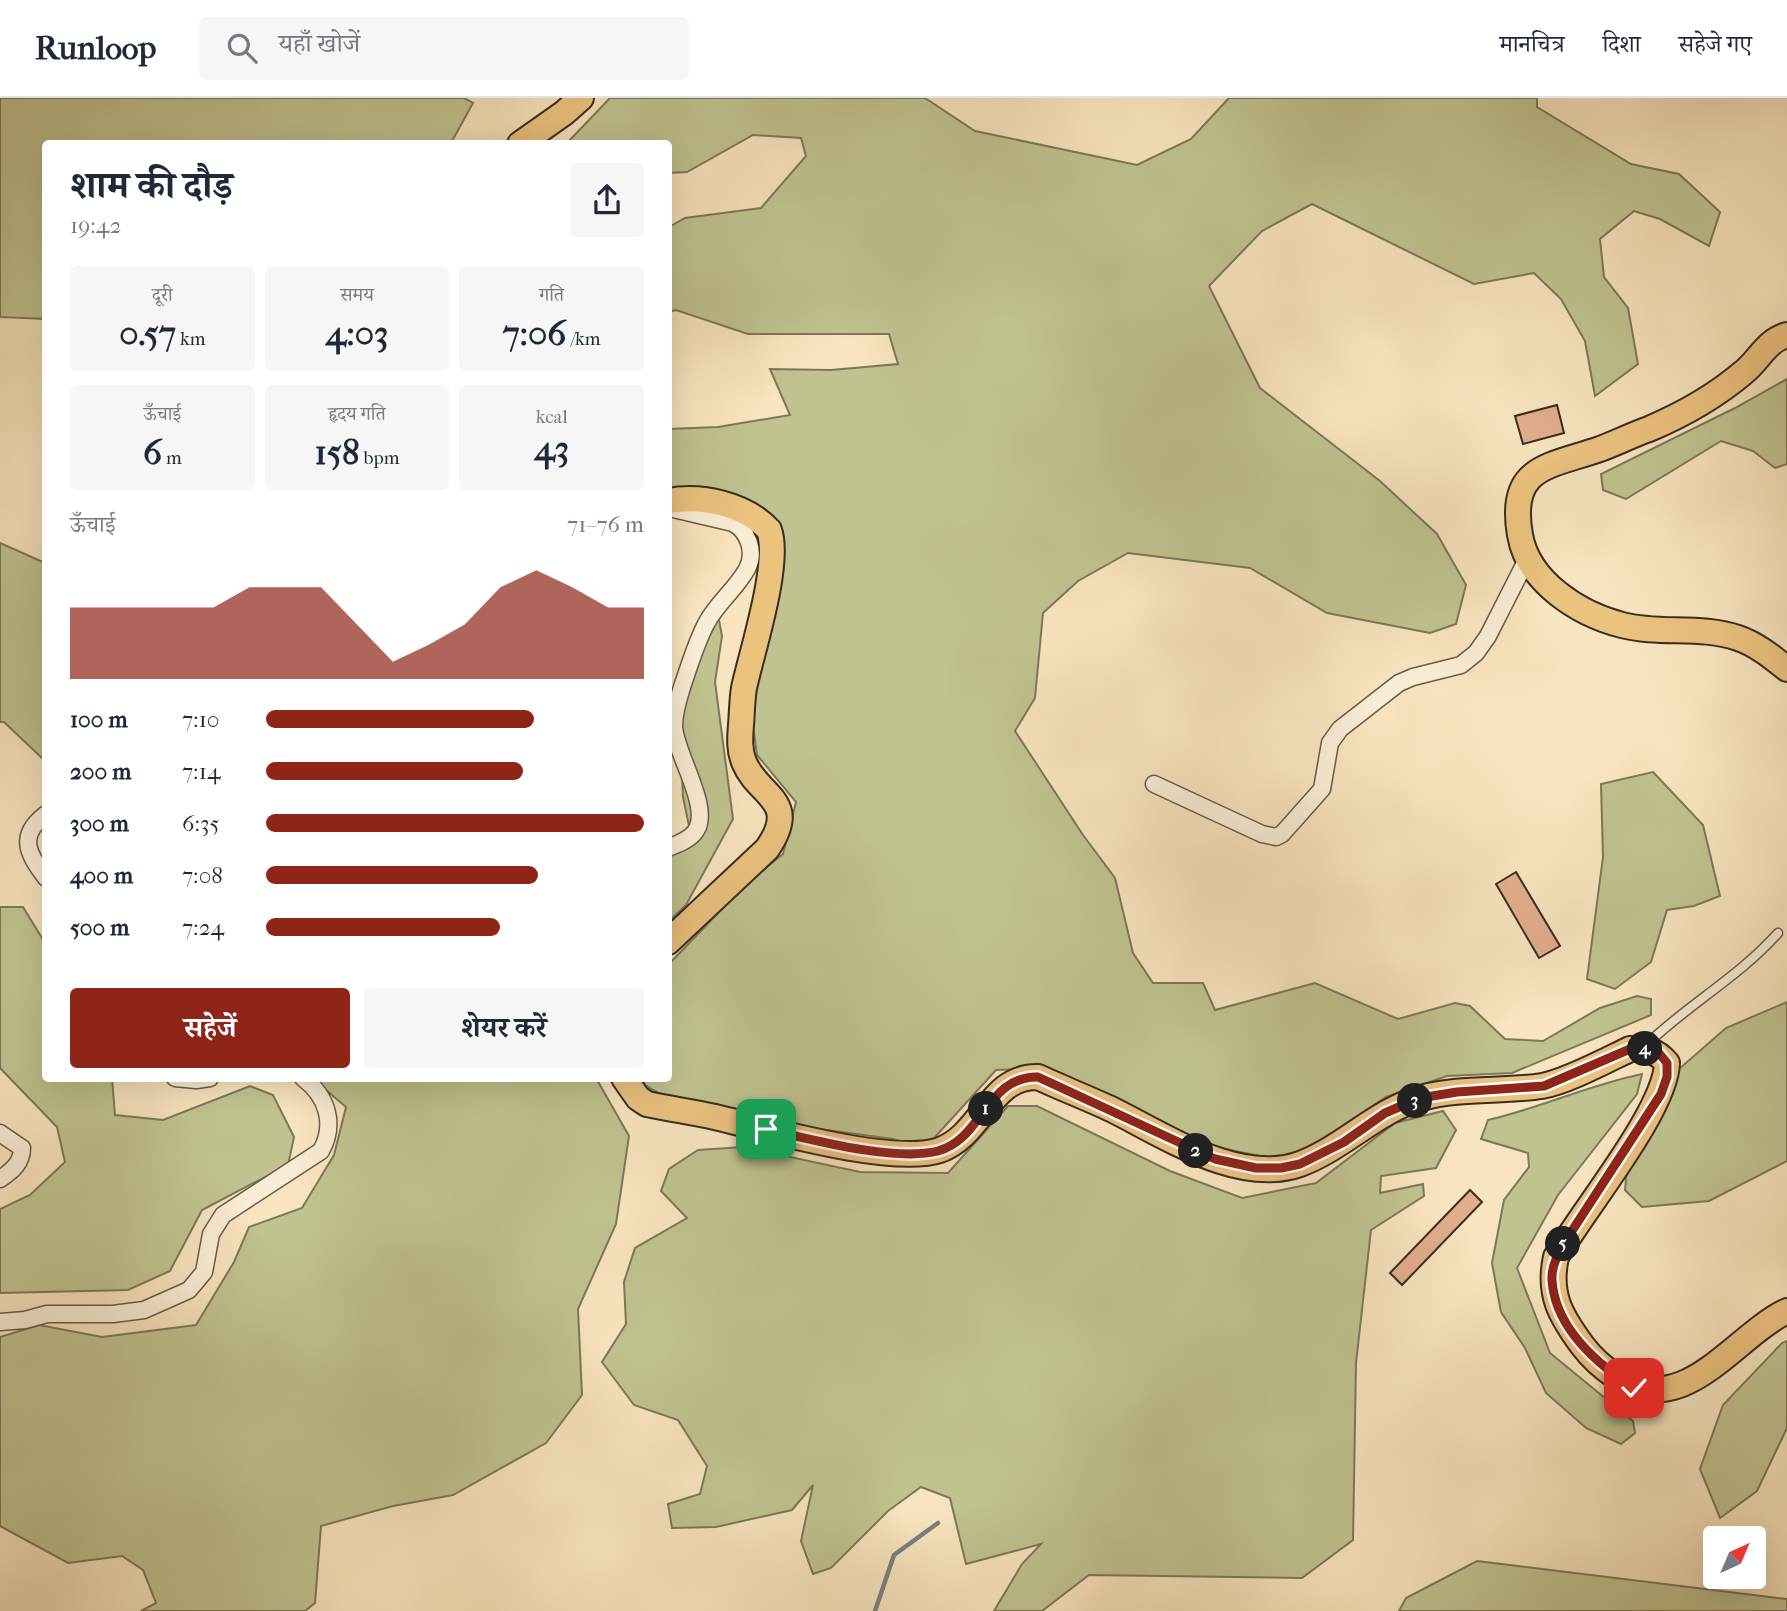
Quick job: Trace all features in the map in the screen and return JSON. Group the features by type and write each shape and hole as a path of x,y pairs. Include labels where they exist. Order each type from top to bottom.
{"main road":[{"path":"526,140 580,98"},
{"path":"1787,335 1769,344 1743,374 1665,422 1600,449 1545,465 1528,481 1517,500 1520,536 1527,559 1538,576 1557,593 1622,625 1718,633 1739,638 1787,669"},
{"path":"672,501 699,498 733,507 765,526 771,537 763,615 744,690 740,747 749,771 774,798 779,808 774,839 767,849 672,938"},
{"path":"627,1082 638,1098 647,1104 833,1144 916,1153 938,1151 954,1143 1010,1082 1025,1077 1038,1077 1215,1159 1256,1168 1281,1168 1300,1164 1333,1147 1385,1113 1420,1098 1457,1092 1544,1086 1630,1049 1643,1049 1658,1052 1667,1063 1667,1077 1646,1120 1556,1257 1551,1278 1556,1301 1567,1325 1588,1353 1612,1374 1634,1388 1656,1392 1676,1387 1703,1374 1770,1319 1787,1311"}],"street":[{"path":"672,509 733,523 742,528 748,534 749,557 747,569 706,624 678,699 674,726 701,809 696,831 672,846"},
{"path":"1154,784 1262,834 1276,837 1282,834 1322,789 1330,743 1340,729 1399,683 1461,665 1476,653 1488,636 1527,559"},
{"path":"42,818 28,836 28,849 42,872"},
{"path":"0,1322 25,1320 47,1314 113,1314 144,1310 189,1290 204,1272 211,1234 223,1215 321,1151 329,1123 325,1102 307,1082"},
{"path":"0,1133 22,1148 18,1165 0,1179"}],"lane":[{"path":"1643,1049 1669,1023 1756,958 1778,933"}],"green space":[{"path":"0,98 464,98 473,103 453,140 42,140 42,319 0,317"},
{"path":"610,98 925,98 975,131 1137,165 1191,139 1229,98 1537,98 1537,107 1631,164 1679,174 1720,212 1709,246 1660,219 1634,211 1600,239 1604,277 1628,308 1638,364 1595,396 1585,341 1561,299 1534,273 1474,284 1312,204 1262,231 1209,286 1260,388 1380,481 1437,534 1466,585 1456,624 1430,633 1327,613 1250,568 1128,553 1078,581 1043,613 1035,698 1015,731 1083,835 1115,878 1133,953 1153,983 1203,983 1215,1010 1315,983 1398,1019 1455,1003 1470,1006 1505,1039 1543,1041 1600,1008 1637,996 1651,999 1651,1015 1512,1073 1447,1076 1386,1097 1311,1149 1276,1159 1204,1145 1023,1069 996,1070 925,1148 893,1139 767,1122 675,1103 645,1085 644,1082 672,1082 672,961 748,882 783,854 796,802 757,755 749,697 774,524 672,495 672,429 718,427 790,415 770,369 831,370 898,364 889,334 748,334 676,310 672,311 672,225 685,218 761,208 806,156 801,138 753,135 687,172 672,173 672,140 570,140"},
{"path":"1787,379 1787,464 1775,468 1753,451 1721,441 1626,499 1603,490 1601,474 1735,408"},
{"path":"0,543 42,562 42,758 4,722 0,722"},
{"path":"711,618 719,620 722,636 715,682 733,819 686,905 672,918 672,850 689,826 683,797 679,710"},
{"path":"1653,772 1703,825 1720,896 1694,906 1667,910 1651,962 1615,989 1587,979 1603,857 1601,784"},
{"path":"0,907 23,907 42,938 42,1082 112,1082 115,1115 163,1120 250,1086 273,1095 294,1137 288,1165 202,1210 170,1271 128,1290 0,1293 0,1209 30,1195 65,1162 57,1127 0,1068"},
{"path":"1787,1002 1787,1161 1709,1201 1642,1207 1625,1190 1629,1146 1656,1089 1726,1028"},
{"path":"1642,1074 1637,1094 1558,1195 1517,1268 1550,1353 1633,1421 1635,1433 1621,1444 1586,1428 1546,1393 1525,1348 1501,1312 1492,1263 1504,1200 1529,1167 1528,1153 1481,1139 1488,1120"},
{"path":"317,1082 598,1082 629,1136 616,1224 578,1309 582,1395 546,1443 453,1495 393,1506 321,1526 315,1603 305,1611 141,1611 156,1603 143,1570 122,1556 68,1563 0,1526 0,1337 39,1325 102,1337 196,1325 234,1262 249,1227 302,1208 334,1155 346,1107"},
{"path":"1008,1106 1037,1106 1170,1171 1242,1198 1316,1183 1395,1123 1443,1111 1456,1130 1436,1168 1381,1176 1380,1193 1423,1184 1424,1196 1371,1230 1356,1363 1353,1540 1302,1578 1089,1575 1042,1611 994,1611 1022,1564 1041,1544 966,1564 950,1498 921,1487 888,1511 831,1568 813,1574 801,1541 813,1485 792,1510 716,1527 672,1528 668,1504 700,1494 707,1466 678,1420 634,1405 602,1362 626,1324 624,1282 635,1248 687,1218 661,1191 669,1169 698,1150 743,1147 860,1172 948,1173"},
{"path":"1787,1341 1787,1428 1757,1491 1720,1518 1700,1469 1723,1405 1782,1343"},
{"path":"1477,1561 1787,1599 1787,1611 1399,1611 1406,1598"}],"building":[{"path":"1557,405 1564,433 1523,444 1515,416"},
{"path":"1516,872 1560,946 1539,958 1496,884"},
{"path":"1470,1190 1482,1202 1402,1285 1390,1273"}],"waterway":[{"path":"875,1611 894,1555 938,1523"}],"route":[{"path":"766,1129 877,1151 938,1151 954,1143 975,1123 1010,1082 1025,1077 1038,1077 1110,1109 1173,1142 1215,1159 1256,1168 1281,1168 1300,1164 1344,1142 1385,1113 1420,1098 1457,1092 1544,1086 1630,1049 1658,1052 1667,1063 1667,1077 1661,1094 1566,1240 1556,1257 1551,1278 1556,1301 1567,1325 1588,1353 1612,1374 1634,1388"}]}
